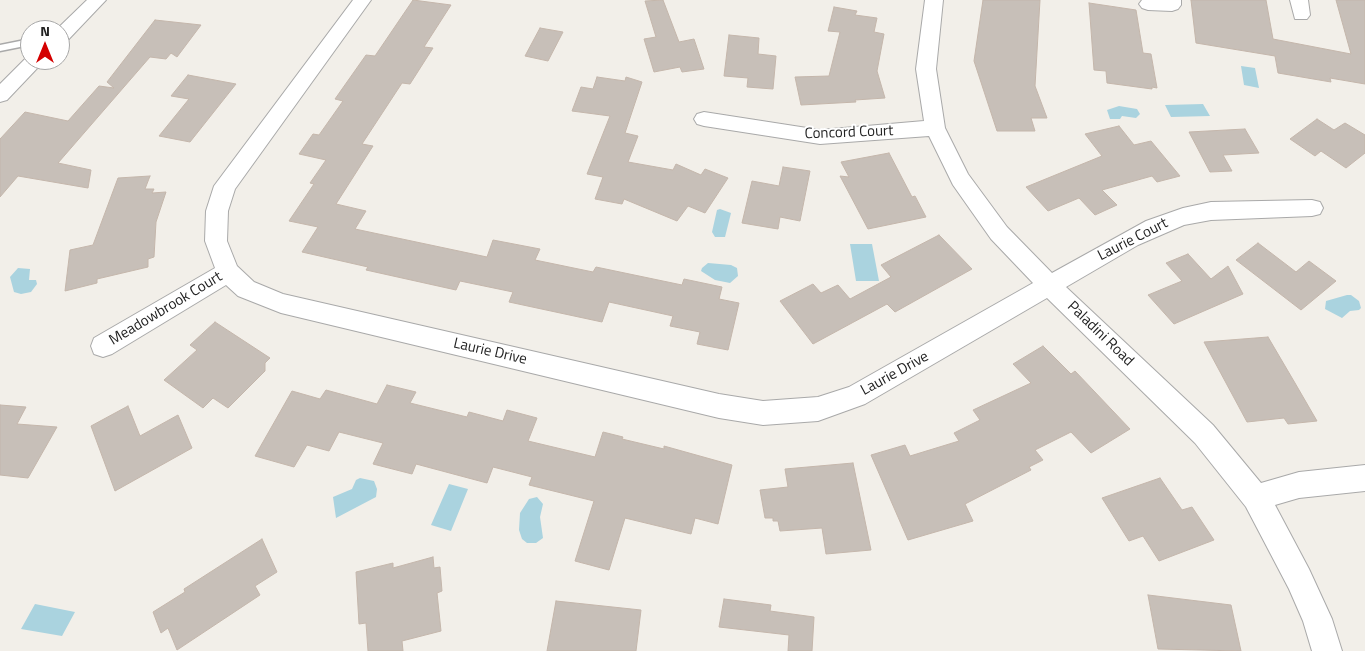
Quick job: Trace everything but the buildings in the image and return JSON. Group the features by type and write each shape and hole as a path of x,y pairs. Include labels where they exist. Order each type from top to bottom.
{"street":[{"path":"70,27 97,0"},
{"name":"Laurie Drive","path":"362,0 225,186 217,211 216,241 228,272 246,289 281,303 719,406 763,413 818,409 856,396 1050,286"},
{"name":"Paladini Road","path":"934,0 926,69 935,128 960,180 999,233 1050,286 1204,434 1256,498 1299,579 1317,619 1327,651"},
{"path":"1148,4 1172,5 1172,0"},
{"path":"0,95 26,70"},
{"name":"Concord Court","path":"704,119 820,137 935,128"},
{"name":"Laurie Court","path":"1050,286 1130,239 1183,217 1211,212 1312,208"},
{"name":"Meadowbrook Court","path":"103,346 228,272"},
{"path":"1256,498 1299,484 1365,478"}],"lane":[{"path":"0,48 20,44"}],"water":[{"path":"1241,66 1255,68 1259,88 1244,85"},
{"path":"1203,104 1210,116 1171,117 1165,105"},
{"path":"1119,106 1137,109 1140,114 1136,118 1122,116 1120,119 1110,119 1107,110"},
{"path":"720,209 731,213 725,237 715,237 712,232 717,210"},
{"path":"850,244 872,244 879,281 856,281"},
{"path":"708,263 731,265 737,268 738,276 730,283 715,280 701,271"},
{"path":"18,268 30,269 29,280 36,280 37,284 31,292 21,294 14,292 10,277"},
{"path":"1351,295 1359,301 1361,308 1359,310 1350,311 1342,318 1325,309 1326,301"},
{"path":"360,478 374,481 377,489 376,497 336,518 333,497 352,489 356,480"},
{"path":"449,484 468,489 451,531 431,525"},
{"path":"537,497 543,504 540,517 543,538 536,543 527,543 522,539 519,530 520,513 529,499"},
{"path":"35,604 75,612 62,636 21,629"}]}
